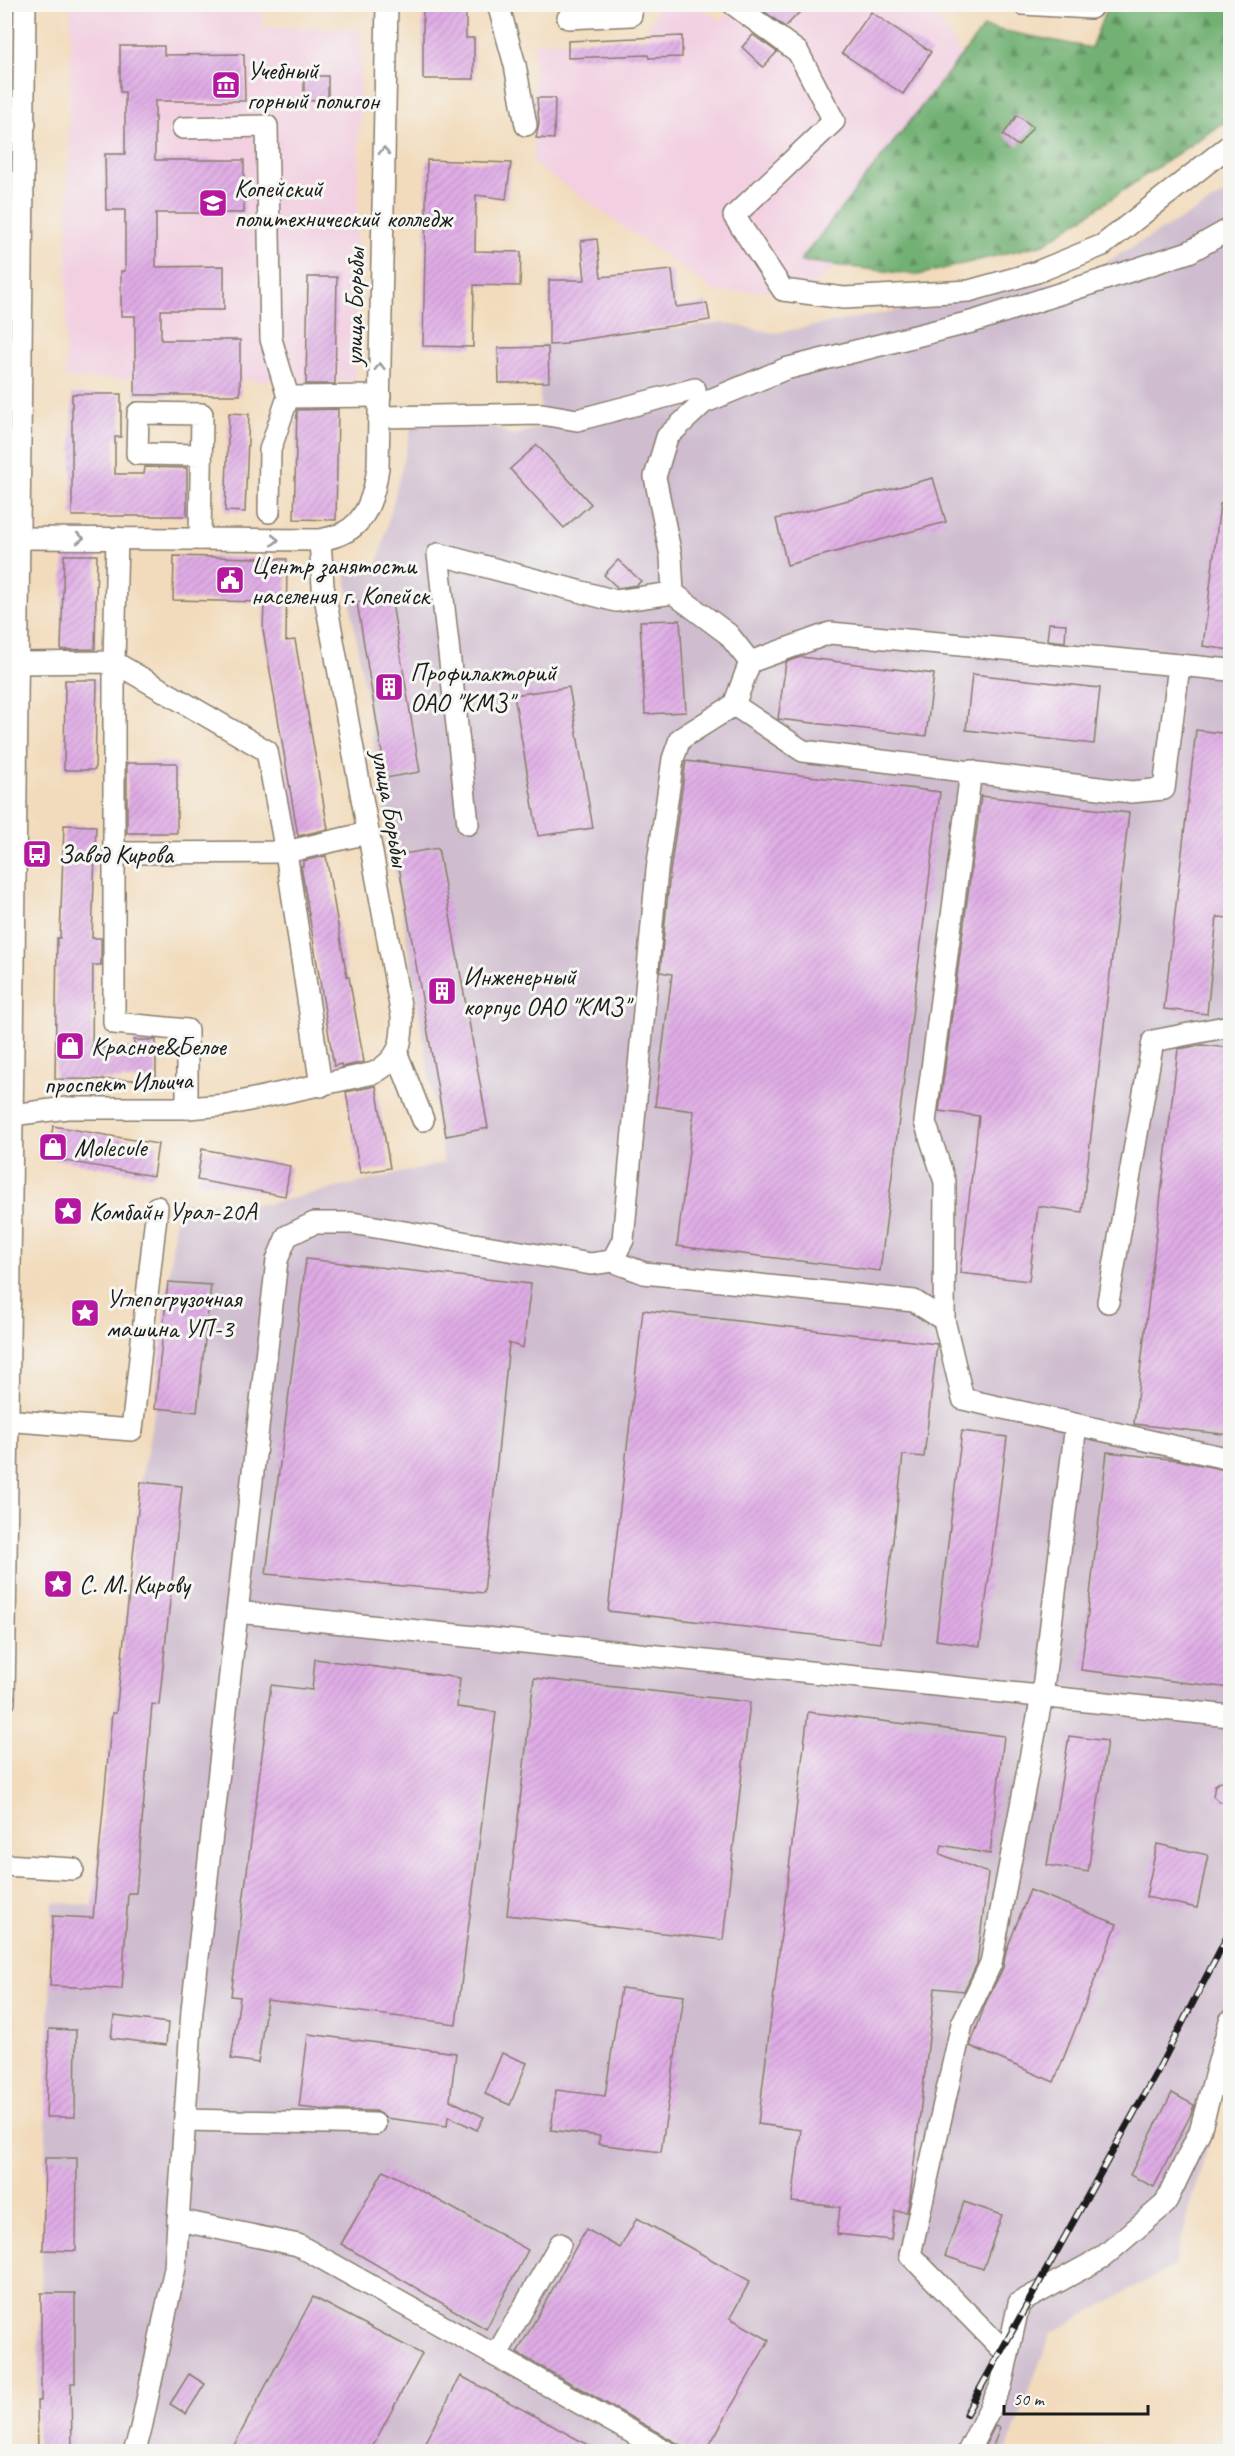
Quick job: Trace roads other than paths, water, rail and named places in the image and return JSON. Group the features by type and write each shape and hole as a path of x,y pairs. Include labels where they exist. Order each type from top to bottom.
{"street":[{"path":"4,1702 10,906 21,538 15,260 15,124 25,4"},
{"name":"улица Борьбы","path":"21,538 320,540 345,533 359,520 375,488 378,467 387,4"},
{"path":"498,4 515,65 526,125"},
{"path":"568,18 631,15 631,4"},
{"path":"733,4 798,52 834,121 734,216 783,290 844,298 969,291 1037,273 1103,245 1230,145"},
{"path":"1023,4 1090,8"},
{"path":"183,128 267,126 271,339 288,397 270,450 269,512"},
{"path":"674,593 671,555 655,477 666,438 703,403 785,369 975,321 1189,252 1230,229"},
{"path":"288,397 380,406 542,414 577,420 695,389"},
{"path":"200,539 201,455"},
{"path":"117,538 114,662 116,854 114,1023 186,1030 187,1108"},
{"name":"улица Борьбы","path":"320,540 323,586 402,1016 403,1036 396,1054"},
{"path":"468,824 438,554 616,601 674,593 728,634 750,662"},
{"path":"612,1261 623,1240 657,870 673,759 680,739 734,705 750,662 831,633 1230,670"},
{"path":"18,663 114,662 267,751 286,852 321,1086"},
{"path":"734,705 802,751 1131,792 1164,789 1179,665"},
{"path":"971,771 925,1122 945,1182 944,1320 963,1400 1230,1459"},
{"path":"116,854 286,852 367,832"},
{"path":"1108,1302 1153,1041 1230,1026"},
{"path":"396,1054 423,1120"},
{"name":"проспект Ильича","path":"8,1116 67,1107 187,1108 226,1105 374,1074 387,1066 396,1054"},
{"path":"6,1421 132,1430 157,1207"},
{"path":"134,2451 140,2433 175,2268 192,2010 277,1260 286,1236 314,1223 352,1223 591,1264 612,1261 644,1273 914,1301 944,1320"},
{"path":"1008,2355 910,2255 962,2024 991,1963 1042,1696 1076,1425"},
{"path":"237,1612 1230,1716"},
{"path":"4,1865 73,1869"},
{"path":"968,2451 1001,2386 1019,2303 1103,2257 1165,2204 1200,2131 1230,2021"},
{"path":"185,2120 375,2124"},
{"path":"178,2220 298,2245 667,2451"},
{"path":"496,2356 560,2244"}],"railway":[{"path":"966,2414 1158,2070 1230,1931"}],"place":[{"name":"Учебный горный полигон","path":"226,85"},
{"name":"Копейский политехнический колледж","path":"213,203"},
{"name":"Центр занятости населения г. Копейск","path":"230,580"},
{"name":"Профилакторий ОАО \"КМЗ\"","path":"389,687"},
{"name":"Завод Кирова","path":"37,854"},
{"name":"Инженерный корпус ОАО \"КМЗ\"","path":"442,991"},
{"name":"Красное&Белое","path":"70,1046"},
{"name":"Molecule","path":"53,1147"},
{"name":"Комбайн Урал-20А","path":"68,1211"},
{"name":"Углепогрузочная машина УП-3","path":"85,1313"},
{"name":"С. М. Кирову","path":"58,1584"}]}
